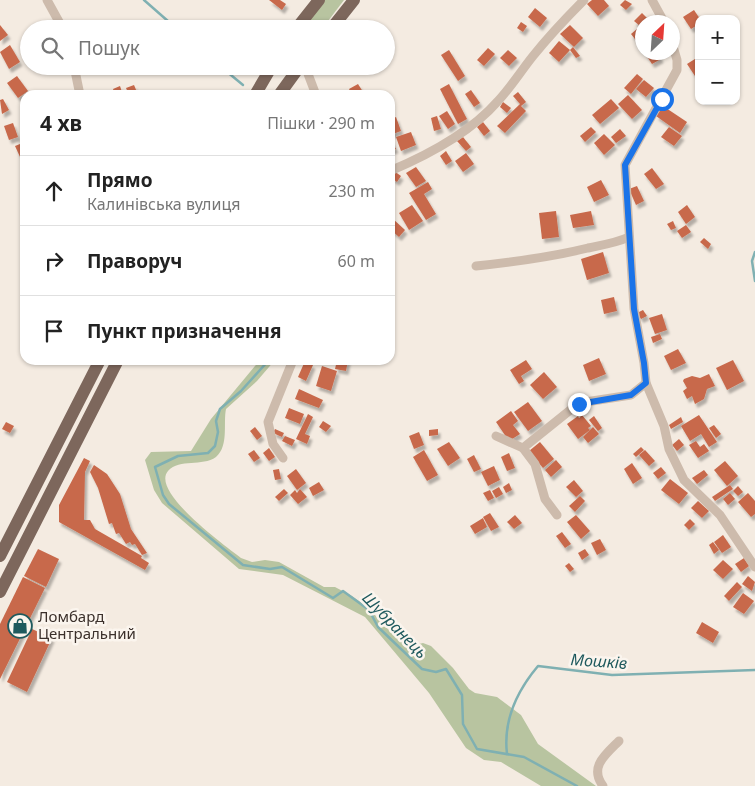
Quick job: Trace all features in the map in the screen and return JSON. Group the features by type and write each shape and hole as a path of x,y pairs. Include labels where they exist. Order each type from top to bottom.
{"main road":[{"path":"303,20 319,0"},
{"path":"338,20 354,0"},
{"path":"259,90 268,75"},
{"path":"283,90 294,75"},
{"path":"0,556 97,365"},
{"path":"0,592 115,365"}],"street":[{"path":"47,0 57,20"},
{"path":"395,169 409,163 458,134 483,116 498,102 532,57 584,0"},
{"path":"652,0 660,15"},
{"path":"677,60 677,70 625,165 634,309 646,383 664,426 669,449 684,480 720,515 755,567"},
{"path":"76,75 79,90"},
{"path":"308,75 314,90"},
{"path":"476,266 508,263 576,251 620,242 629,237"},
{"path":"283,458 273,444 268,422 291,365"},
{"path":"523,448 579,404 631,395 646,383"},
{"path":"496,436 523,448 535,464 545,499 557,515"},
{"path":"603,786 596,770 601,759 618,741"}],"green space":[{"path":"322,0 344,0 329,20 308,20"},
{"path":"256,365 271,365 257,381 226,409 223,447 216,457 204,462 185,463 168,471 165,480 170,492 179,505 192,518 241,558 252,562 265,560 279,562 324,587 335,587 370,609 384,626 411,646 423,643 431,646 453,668 469,689 475,693 497,697 521,715 538,744 596,786 541,786 501,762 484,760 466,748 429,693 365,617 283,575 239,569 162,503 154,490 145,460 151,452 191,451 211,419"}],"building":[{"path":"269,0 280,0 286,4 282,10"},
{"path":"592,0 604,0 609,6 598,16 587,4"},
{"path":"625,0 632,4 626,10 620,5"},
{"path":"535,8 547,18 540,27 528,17"},
{"path":"694,10 697,15 695,15 695,26 691,29 683,17"},
{"path":"521,22 527,26 523,32 517,28"},
{"path":"0,25 8,35 0,41"},
{"path":"570,25 583,38 574,47 560,34"},
{"path":"635,31 635,39 631,34"},
{"path":"559,41 570,50 559,62 549,53"},
{"path":"10,45 20,62 9,69 0,52"},
{"path":"573,47 580,56 576,58 570,50"},
{"path":"488,48 495,54 484,66 477,60"},
{"path":"449,50 465,76 458,81 441,55"},
{"path":"508,50 517,58 509,66 500,58"},
{"path":"695,59 695,76 687,64"},
{"path":"649,60 659,60 652,64"},
{"path":"637,74 643,79 631,94 624,88"},
{"path":"17,76 27,90 20,90 20,97 18,98 7,83"},
{"path":"644,80 654,88 646,97 636,89"},
{"path":"358,84 362,90 350,90"},
{"path":"449,84 467,119 458,124 440,89"},
{"path":"134,85 136,90 127,90 126,88"},
{"path":"120,86 121,90 113,90"},
{"path":"471,90 480,103 474,107 465,94"},
{"path":"518,92 526,102 521,106 526,111 505,133 497,126 520,104 513,96"},
{"path":"628,95 642,110 632,119 618,104"},
{"path":"3,99 9,110 2,114 0,100"},
{"path":"611,99 619,108 600,124 592,115"},
{"path":"503,102 511,108 507,113 500,107"},
{"path":"663,106 687,122 680,133 656,116"},
{"path":"447,111 455,124 448,129 439,116"},
{"path":"437,116 441,129 434,131 431,118"},
{"path":"395,118 401,131 395,133"},
{"path":"483,122 490,131 484,136 477,127"},
{"path":"13,123 18,137 9,140 4,126"},
{"path":"591,127 596,132 585,142 580,136"},
{"path":"669,127 682,136 674,146 661,137"},
{"path":"620,129 626,136 616,143 611,137"},
{"path":"411,132 416,145 401,151 396,137"},
{"path":"604,134 615,145 604,155 594,143"},
{"path":"463,137 471,147 466,151 457,141"},
{"path":"20,144 20,157 15,146"},
{"path":"446,151 452,161 446,165 440,156"},
{"path":"466,153 474,164 463,172 455,161"},
{"path":"416,167 426,181 416,187 406,173"},
{"path":"652,168 664,184 656,189 644,174"},
{"path":"395,172 401,176 397,182 395,181"},
{"path":"601,180 609,195 594,202 587,187"},
{"path":"428,182 432,189 424,194 436,214 426,220 409,193"},
{"path":"637,186 644,201 636,205 629,189"},
{"path":"412,205 423,221 409,230 399,213"},
{"path":"687,205 695,217 686,224 678,212"},
{"path":"556,211 559,237 542,239 539,213"},
{"path":"591,211 594,225 573,228 570,215"},
{"path":"395,221 405,230 399,237 395,233"},
{"path":"673,221 676,228 671,230 667,224"},
{"path":"686,225 691,232 682,238 677,231"},
{"path":"704,238 711,244 708,249 700,242"},
{"path":"603,252 609,273 587,280 581,259"},
{"path":"614,297 617,311 604,314 601,300"},
{"path":"643,310 647,316 641,319 637,313"},
{"path":"662,314 667,330 655,334 649,318"},
{"path":"660,334 662,339 653,343 651,337"},
{"path":"678,349 686,363 671,370 664,356"},
{"path":"599,358 606,374 589,381 583,365"},
{"path":"526,360 532,369 521,376 524,381 519,384 510,370"},
{"path":"733,360 744,381 727,390 716,368"},
{"path":"303,365 313,365 306,381 298,377"},
{"path":"336,365 347,365 346,371 335,369"},
{"path":"322,366 337,371 331,391 316,386"},
{"path":"544,372 557,387 543,399 530,385"},
{"path":"709,374 715,386 707,389 704,399 695,404 692,396 687,399 683,391 687,388 683,381 684,379 692,376 700,378"},
{"path":"299,389 323,400 319,408 295,399"},
{"path":"528,402 542,421 528,431 514,412"},
{"path":"289,408 304,414 300,424 285,418"},
{"path":"511,411 518,421 513,425 520,434 509,441 496,422"},
{"path":"308,414 313,417 305,434 310,436 307,444 296,439"},
{"path":"582,415 591,426 588,428 590,430 578,439 567,424"},
{"path":"699,415 717,442 709,447 701,434 690,441 681,426"},
{"path":"594,416 602,428 598,431 589,420"},
{"path":"681,417 683,422 671,429 669,425"},
{"path":"323,421 331,426 326,432 319,427"},
{"path":"6,422 14,426 10,433 2,429"},
{"path":"714,425 721,434 716,438 709,428"},
{"path":"255,427 262,436 257,440 250,431"},
{"path":"593,427 599,434 588,443 583,437"},
{"path":"275,429 284,433 282,437 273,433"},
{"path":"438,429 438,435 429,436 429,430"},
{"path":"419,432 424,445 414,449 409,436"},
{"path":"285,436 295,440 292,446 282,441"},
{"path":"679,439 684,445 677,451 672,445"},
{"path":"696,441 700,447 704,444 709,451 698,458 689,445"},
{"path":"449,442 460,458 448,466 437,449"},
{"path":"540,442 554,459 543,468 529,451"},
{"path":"641,447 644,450 636,457 633,454"},
{"path":"269,448 275,457 269,461 263,453"},
{"path":"254,450 260,458 254,462 248,454"},
{"path":"424,450 438,475 427,481 413,457"},
{"path":"645,450 655,461 649,466 639,455"},
{"path":"509,453 515,468 507,471 501,457"},
{"path":"474,455 481,469 474,472 467,459"},
{"path":"84,458 90,461 85,472 84,520 90,520 95,529 142,556 141,558 149,563 145,570 59,522 59,505"},
{"path":"556,460 562,467 551,477 545,470"},
{"path":"725,461 738,476 727,486 714,470"},
{"path":"632,463 642,478 633,484 624,469"},
{"path":"94,465 107,474 120,494 131,529 147,553 142,555 135,544 132,545 130,542 126,544 119,533 116,534 112,523 109,524 98,488 90,472"},
{"path":"494,466 500,480 488,486 481,472"},
{"path":"661,467 666,473 658,479 653,473"},
{"path":"279,469 281,479 275,480 273,470"},
{"path":"296,469 306,483 297,490 287,476"},
{"path":"704,470 708,475 697,484 692,478"},
{"path":"670,479 688,493 679,504 661,490"},
{"path":"574,480 583,491 576,497 566,487"},
{"path":"319,482 324,490 313,496 309,488"},
{"path":"509,483 512,490 506,493 503,487"},
{"path":"730,485 733,489 715,501 712,497"},
{"path":"738,486 743,492 738,496 733,491"},
{"path":"499,487 503,494 496,498 492,491"},
{"path":"284,489 288,493 279,501 275,497"},
{"path":"300,489 307,497 298,504 290,495 295,490 297,493"},
{"path":"490,490 494,498 488,501 483,493"},
{"path":"730,493 735,499 728,505 723,499"},
{"path":"748,493 755,501 755,514 751,517 738,502"},
{"path":"580,496 585,501 575,512 569,506"},
{"path":"698,501 709,511 702,518 691,508"},
{"path":"490,513 499,527 491,531 483,517"},
{"path":"515,515 522,523 514,529 507,522"},
{"path":"576,515 590,531 581,539 567,522"},
{"path":"483,518 487,527 475,534 470,526"},
{"path":"690,519 695,524 689,530 684,525"},
{"path":"562,532 571,544 565,548 556,536"},
{"path":"723,535 731,547 722,553 714,542"},
{"path":"600,539 606,550 597,555 591,543"},
{"path":"713,542 719,550 714,554 709,545"},
{"path":"38,549 59,559 46,587 24,576"},
{"path":"585,549 589,555 582,560 578,553"},
{"path":"744,558 749,566 741,572 735,564"},
{"path":"723,560 733,569 723,579 713,570"},
{"path":"569,563 574,569 570,572 565,566"},
{"path":"748,576 755,582 752,591 742,584"},
{"path":"23,577 45,588 0,679 0,624"},
{"path":"737,582 742,587 729,601 724,596"},
{"path":"743,593 754,601 744,614 733,607"},
{"path":"702,622 719,632 713,643 696,633"},
{"path":"32,629 52,638 27,692 7,682"}],"waterway":[{"name":"Шубранець","path":"144,0 167,20"},
{"name":"Шубранець","path":"231,75 243,85"},
{"name":"Мошків","path":"755,252 752,261 755,281"},
{"name":"Шубранець","path":"264,365 241,391 220,409 216,421 218,432 215,446 208,453 178,456 155,467 163,495 169,504 243,565 270,569 282,567 333,598 343,591 369,610 378,627 422,669 436,672 446,669 462,695 463,724 477,749 524,757 577,786"},
{"name":"Мошків","path":"507,754 507,730 513,707 530,676 538,666 612,675 755,670"}],"place":[{"name":"Ломбард Центральний","path":"20,626"}],"route":[{"path":"579,404 612,400 631,395 646,383 639,330 634,309 625,165 662,99"}]}
